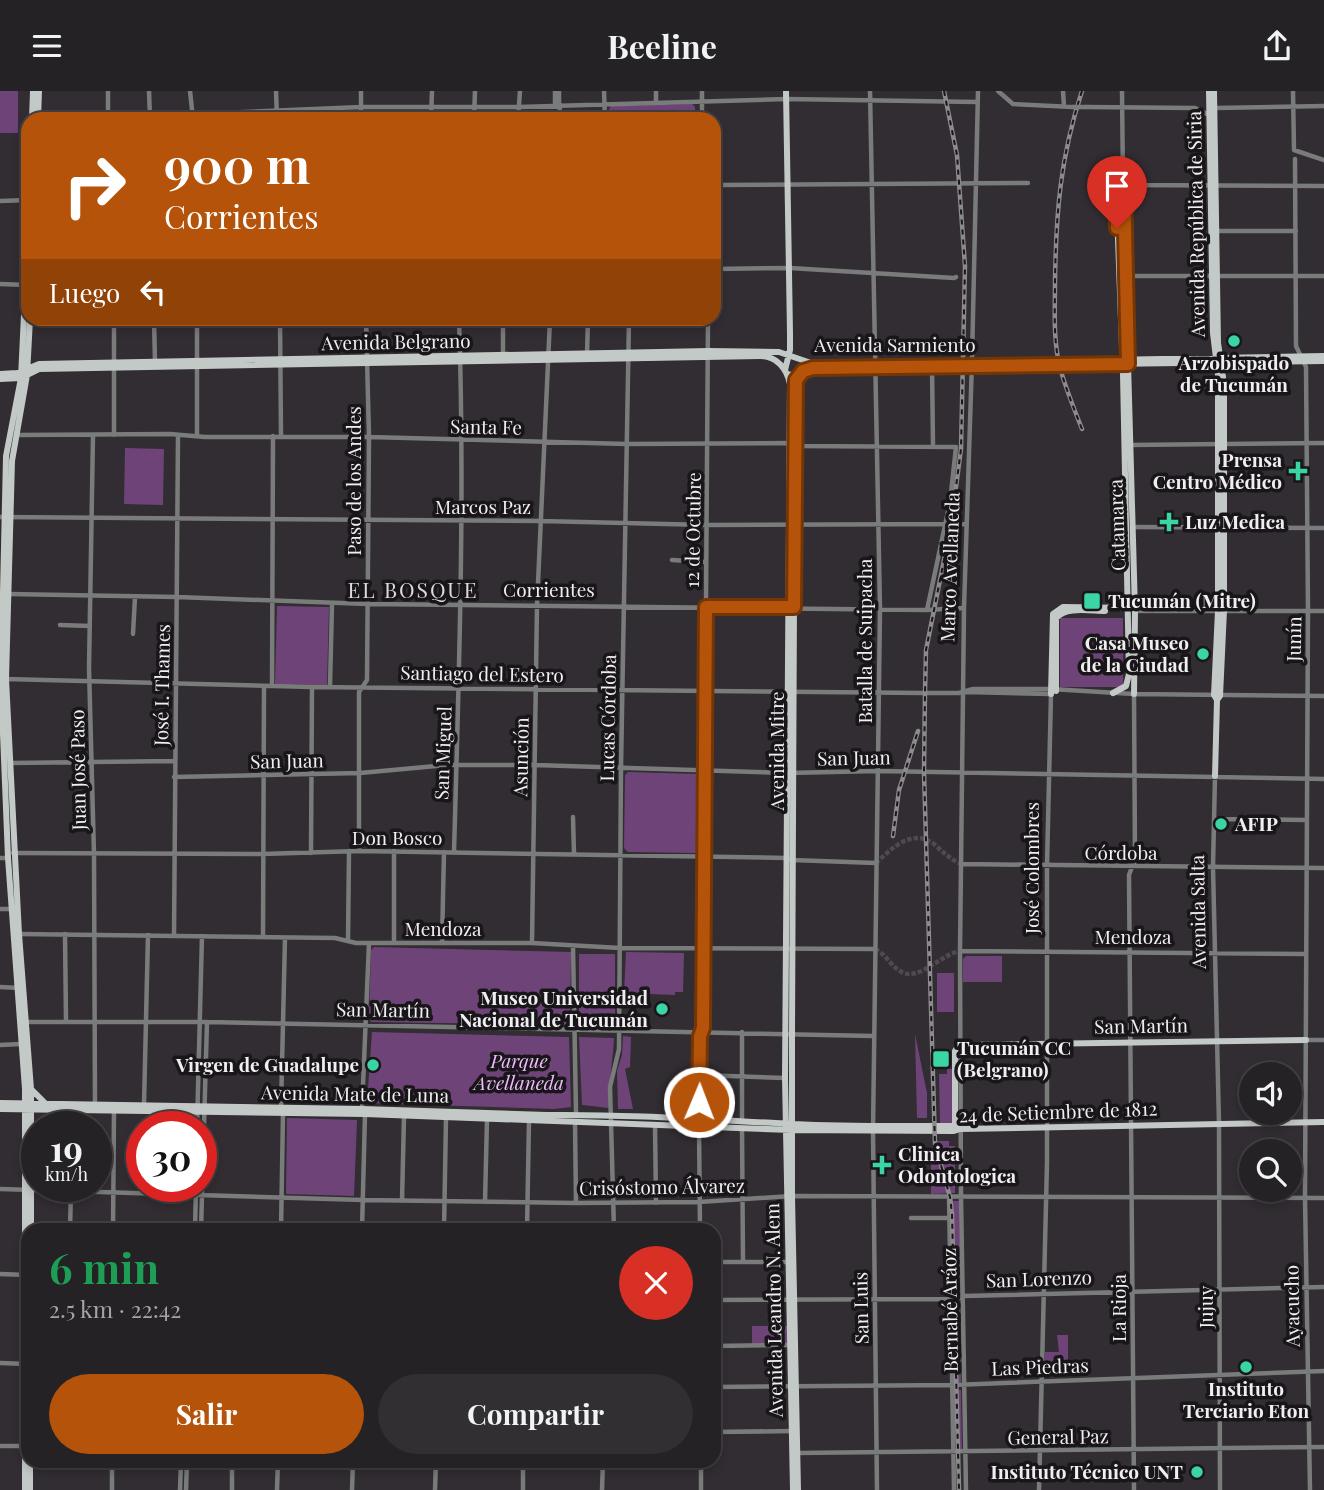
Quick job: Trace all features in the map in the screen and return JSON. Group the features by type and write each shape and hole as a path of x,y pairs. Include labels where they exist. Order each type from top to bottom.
{"main road":[{"path":"33,91 35,112"},
{"path":"36,112 39,91"},
{"name":"Avenida República de Siria","path":"1211,91 1214,276 1219,360"},
{"name":"Avenida Mitre","path":"786,95 790,268 790,345 786,372 790,384 793,444"},
{"name":"Catamarca","path":"1120,185 1121,348 1125,361 1123,374 1127,446"},
{"name":"Avenida República de Siria","path":"1213,187 1216,231 1214,276"},
{"name":"Catamarca","path":"1121,276 1126,306 1125,361 1134,694"},
{"path":"11,855 3,829 5,776 2,686 6,456 24,373 26,326"},
{"path":"6,456 16,435 30,326"},
{"path":"1216,342 1223,353 1232,359 1221,375 1203,360 1216,342"},
{"path":"779,352 790,345"},
{"path":"1109,362 1118,357 1121,348"},
{"path":"28,352 31,359 39,364"},
{"name":"Avenida Belgrano","path":"0,377 39,369 114,366 779,352 789,358"},
{"name":"Avenida Belgrano","path":"460,360 503,356 549,358 587,354 629,356"},
{"name":"Avenida Belgrano","path":"709,354 768,356 776,360 786,372"},
{"name":"Avenida Sarmiento","path":"789,358 818,363 932,366 972,364"},
{"name":"Avenida Sarmiento","path":"786,372 792,377 813,368 875,364 1324,358"},
{"name":"Avenida Mitre","path":"789,1126 793,444 795,385 802,372 801,360"},
{"name":"Avenida Salta","path":"1215,776 1221,611 1219,360"},
{"path":"1109,362 1120,367 1123,374"},
{"name":"Avenida Belgrano","path":"0,377 10,379 39,364 198,364"},
{"path":"10,379 19,390"},
{"path":"3,623 9,594 5,518"},
{"name":"Catamarca","path":"1113,693 1128,683 1131,610"},
{"name":"José Colombres","path":"1052,691 1056,613 1131,610"},
{"path":"2,686 11,763 5,776 14,834 11,855 21,1044 28,1089 46,1107 40,1111"},
{"path":"16,932 26,1020 28,1111"},
{"name":"Avenida Mitre","path":"788,1033 785,1078 789,1109"},
{"name":"San Martín","path":"959,1045 1306,1040"},
{"name":"Marco Avellaneda","path":"958,1128 956,1051 959,1045"},
{"path":"21,1116 10,1106 28,1089"},
{"name":"Avenida Mate de Luna","path":"0,1103 10,1106"},
{"name":"Avenida Mate de Luna","path":"46,1107 144,1105 202,1109"},
{"name":"Avenida Mate de Luna","path":"0,1109 28,1106 114,1110 547,1115 576,1113 655,1124 699,1123"},
{"path":"789,1109 804,1127 789,1140 771,1126 782,1119 789,1109"},
{"name":"Avenida Mate de Luna","path":"363,1112 446,1118 575,1122 612,1119 789,1126"},
{"name":"24 de Setiembre de 1812","path":"789,1126 958,1128 1324,1122"},
{"name":"Avenida Leandro N. Alem","path":"789,1126 796,1490"},
{"name":"Avenida Leandro N. Alem","path":"790,1197 788,1262 792,1300 790,1345 793,1386"},
{"path":"27,1223 28,1202"},
{"path":"29,1202 30,1223"},
{"path":"28,1468 28,1490"},
{"path":"28,1490 30,1468"}],"street":[{"path":"108,91 108,112"},
{"path":"149,91 150,112"},
{"path":"191,91 192,112"},
{"path":"276,91 276,110"},
{"path":"361,91 361,112"},
{"path":"431,112 432,91"},
{"path":"474,112 475,91"},
{"path":"519,112 520,91"},
{"path":"557,91 558,112"},
{"path":"604,91 605,112"},
{"path":"656,91 656,102"},
{"path":"702,91 702,112"},
{"name":"Batalla de Suipacha","path":"870,91 880,609 873,1128"},
{"name":"Marco Avellaneda","path":"959,1045 964,608 978,91"},
{"path":"998,91 1013,104 1073,107 1195,108 1212,112 1324,106"},
{"path":"1063,91 1064,106"},
{"name":"Catamarca","path":"1120,185 1122,91"},
{"path":"1293,91 1294,149 1324,160"},
{"path":"252,112 361,107 519,107 702,101 786,95 977,102"},
{"name":"Junín","path":"1294,159 1296,345 1306,367 1307,443 1306,1122"},
{"path":"721,185 1028,183"},
{"path":"1120,185 1324,186"},
{"path":"0,201 21,200"},
{"path":"1216,231 1296,231"},
{"path":"721,269 790,268 956,277"},
{"path":"1121,276 1324,276"},
{"path":"0,284 21,285"},
{"path":"114,326 114,435"},
{"path":"154,326 155,362"},
{"path":"197,326 197,436"},
{"path":"280,326 281,436"},
{"name":"Paso de los Andes","path":"359,851 359,692 367,680 369,437 366,326"},
{"name":"San Miguel","path":"454,852 462,521 459,326"},
{"path":"503,326 503,356"},
{"name":"Asunción","path":"532,943 537,605 550,326"},
{"path":"587,354 588,326"},
{"name":"Lucas Córdoba","path":"614,1223 610,1087 618,1057 619,1030 624,523 629,326"},
{"name":"12 de Octubre","path":"700,1223 699,1075 702,1031 708,326"},
{"path":"932,366 933,445"},
{"name":"Santa Fe","path":"16,435 369,437 627,444 956,447 946,524"},
{"name":"Juan José Paso","path":"93,435 90,680 95,1105"},
{"name":"José I. Thames","path":"174,936 178,435"},
{"path":"272,686 273,436"},
{"path":"1127,446 1324,443"},
{"name":"Marcos Paz","path":"5,518 541,521 707,525 967,524"},
{"path":"928,610 946,524"},
{"path":"1130,527 1324,528"},
{"path":"672,561 706,562"},
{"name":"Corrientes","path":"9,594 368,604 928,610 964,608"},
{"path":"133,635 135,597"},
{"path":"330,686 332,603"},
{"path":"1131,610 1324,611"},
{"path":"60,625 90,626"},
{"name":"Santiago del Estero","path":"2,686 90,680 312,687 880,692 964,692 973,689 1217,697 1324,696"},
{"path":"263,937 264,686"},
{"path":"311,853 312,687"},
{"name":"José Colombres","path":"1039,1490 1047,1198 1046,866 1052,691"},
{"name":"Catamarca","path":"1132,1125 1129,875 1135,859 1134,694"},
{"path":"11,763 174,761"},
{"name":"San Juan","path":"174,777 312,775 457,765 535,765 790,773 878,771 1324,779"},
{"name":"Avenida Salta","path":"1215,776 1213,867 1219,1124"},
{"path":"573,817 574,854"},
{"path":"1214,819 1306,820"},
{"path":"3,829 14,834"},
{"path":"348,941 349,851"},
{"path":"394,851 394,943"},
{"name":"Don Bosco","path":"0,859 11,855 394,851 789,859"},
{"path":"442,942 444,852"},
{"path":"789,859 876,863"},
{"name":"Córdoba","path":"961,864 1324,868"},
{"path":"0,909 15,909"},
{"name":"Mendoza","path":"16,932 335,938 369,943 532,943 620,948 875,949"},
{"path":"65,934 66,1021"},
{"path":"144,1105 148,935"},
{"path":"202,936 198,1067 202,1109"},
{"path":"281,1223 285,938"},
{"path":"362,1223 369,943"},
{"path":"573,946 576,1113"},
{"name":"Mendoza","path":"960,951 1214,951 1306,954"},
{"path":"0,987 17,986 23,993"},
{"path":"20,1026 26,1020"},
{"name":"San Martín","path":"26,1020 873,1036"},
{"path":"202,1109 207,1022"},
{"path":"742,1032 743,1262"},
{"name":"San Martín","path":"1306,1040 1324,1040"},
{"path":"0,1045 21,1044"},
{"path":"198,1067 206,1067"},
{"path":"699,1075 785,1078"},
{"path":"113,1223 114,1110"},
{"path":"402,1201 404,1116"},
{"path":"443,1223 446,1118"},
{"path":"485,1202 487,1119"},
{"path":"527,1223 529,1120"},
{"path":"575,1122 576,1203"},
{"name":"Ayacucho","path":"1306,1122 1304,1198 1310,1490"},
{"path":"655,1124 656,1203"},
{"name":"Jujuy","path":"1219,1124 1220,1490"},
{"name":"La Rioja","path":"1132,1125 1134,1490"},
{"name":"San Luis","path":"873,1128 877,1490"},
{"name":"Bernabé Aráoz","path":"958,1128 966,1383 966,1490"},
{"name":"Crisóstomo Álvarez","path":"0,1189 21,1189"},
{"name":"Crisóstomo Álvarez","path":"113,1191 126,1191"},
{"name":"Crisóstomo Álvarez","path":"217,1195 576,1203 873,1196 1324,1198"},
{"name":"Bernabé Aráoz","path":"949,1197 954,1490"},
{"path":"71,1202 71,1223"},
{"path":"195,1223 196,1202"},
{"path":"201,1223 203,1202"},
{"path":"911,1218 950,1218"},
{"path":"721,1262 788,1262"},
{"path":"0,1274 21,1275"},
{"name":"San Lorenzo","path":"721,1300 876,1301 1044,1293 1324,1287"},
{"path":"721,1346 790,1345"},
{"path":"0,1363 21,1364"},
{"name":"Las Piedras","path":"721,1387 953,1385 1324,1371"},
{"path":"721,1432 794,1431"},
{"path":"0,1446 21,1446"},
{"name":"General Paz","path":"795,1453 1324,1447"},
{"path":"112,1468 112,1490"},
{"path":"180,1468 180,1490"},
{"path":"186,1490 187,1468"},
{"path":"232,1468 232,1490"},
{"path":"277,1490 278,1468"},
{"path":"352,1490 353,1468"},
{"path":"435,1490 436,1468"},
{"path":"523,1468 523,1490"},
{"path":"602,1490 603,1468"},
{"path":"701,1468 701,1490"}],"green space":[{"path":"0,91 18,91 18,133 0,133"},
{"path":"692,104 695,112 608,112 611,106"},
{"path":"125,448 164,449 163,505 124,504"},
{"path":"277,606 329,607 327,685 275,684"},
{"path":"1060,618 1123,618 1123,687 1060,687"},
{"path":"628,772 697,774 701,778 699,850 695,853 628,852 624,848 625,775"},
{"path":"374,947 571,952 570,1025 371,1022 371,950"},
{"path":"626,952 684,953 683,992 675,992 675,995 624,993"},
{"path":"579,954 615,954 615,1023 579,1023"},
{"path":"966,956 1002,956 1002,982 963,982 963,959"},
{"path":"937,973 954,973 954,1012 937,1012"},
{"name":"Parque Avellaneda","path":"372,1032 569,1037 571,1107 554,1109 367,1103"},
{"path":"915,1034 927,1093 927,1118 917,1118"},
{"path":"623,1036 631,1037 630,1067 625,1069 633,1109 618,1109 617,1071 622,1055"},
{"path":"579,1037 614,1038 609,1108 582,1105"},
{"path":"947,1069 952,1069 952,1123 940,1123 939,1074 947,1074"},
{"path":"287,1118 357,1120 354,1196 286,1194"},
{"path":"936,1141 949,1141 949,1146 955,1146 955,1193 931,1194 931,1147 936,1147"},
{"path":"952,1201 959,1201 961,1298 956,1300"},
{"path":"960,1304 961,1383 955,1383 953,1306"},
{"path":"752,1326 787,1326 787,1344 752,1344"},
{"path":"1057,1335 1068,1335 1068,1375 1049,1375 1045,1372 1045,1352 1059,1352"},
{"path":"955,1390 961,1390 962,1451 956,1451"}],"tunnel":[{"path":"876,863 903,842 918,838 934,844 961,864"},
{"path":"875,949 897,969 907,974 922,971 960,951"}],"railway":[{"path":"944,91 957,155 965,266 961,449 951,525 926,650 924,772 935,1144 952,1214 959,1490"},
{"path":"1082,91 1069,139 1061,186 1055,315 1060,368 1082,429"},
{"path":"893,836 899,790 918,731"}],"place":[{"name":"Arzobispado de Tucumán","path":"1234,341"},
{"name":"Prensa Centro Médico","path":"1298,471"},
{"name":"Luz Medica","path":"1169,522"},
{"name":"Tucumán (Mitre)","path":"1092,601"},
{"name":"Casa Museo de la Ciudad","path":"1203,654"},
{"name":"AFIP","path":"1221,824"},
{"name":"Museo Universidad Nacional de Tucumán","path":"662,1009"},
{"name":"Tucumán CC (Belgrano)","path":"941,1059"},
{"name":"Virgen de Guadalupe","path":"373,1065"},
{"name":"Clinica Odontologica","path":"882,1165"},
{"name":"Instituto Terciario Eton","path":"1246,1367"},
{"name":"Instituto Técnico UNT","path":"1197,1472"}],"district":[{"name":"EL BOSQUE","path":"413,591"}],"route":[{"path":"699,1102 700,1036 703,1028 706,607 794,607 796,380 803,371 813,368 1128,364 1124,185 1116,185 1117,228"}]}
